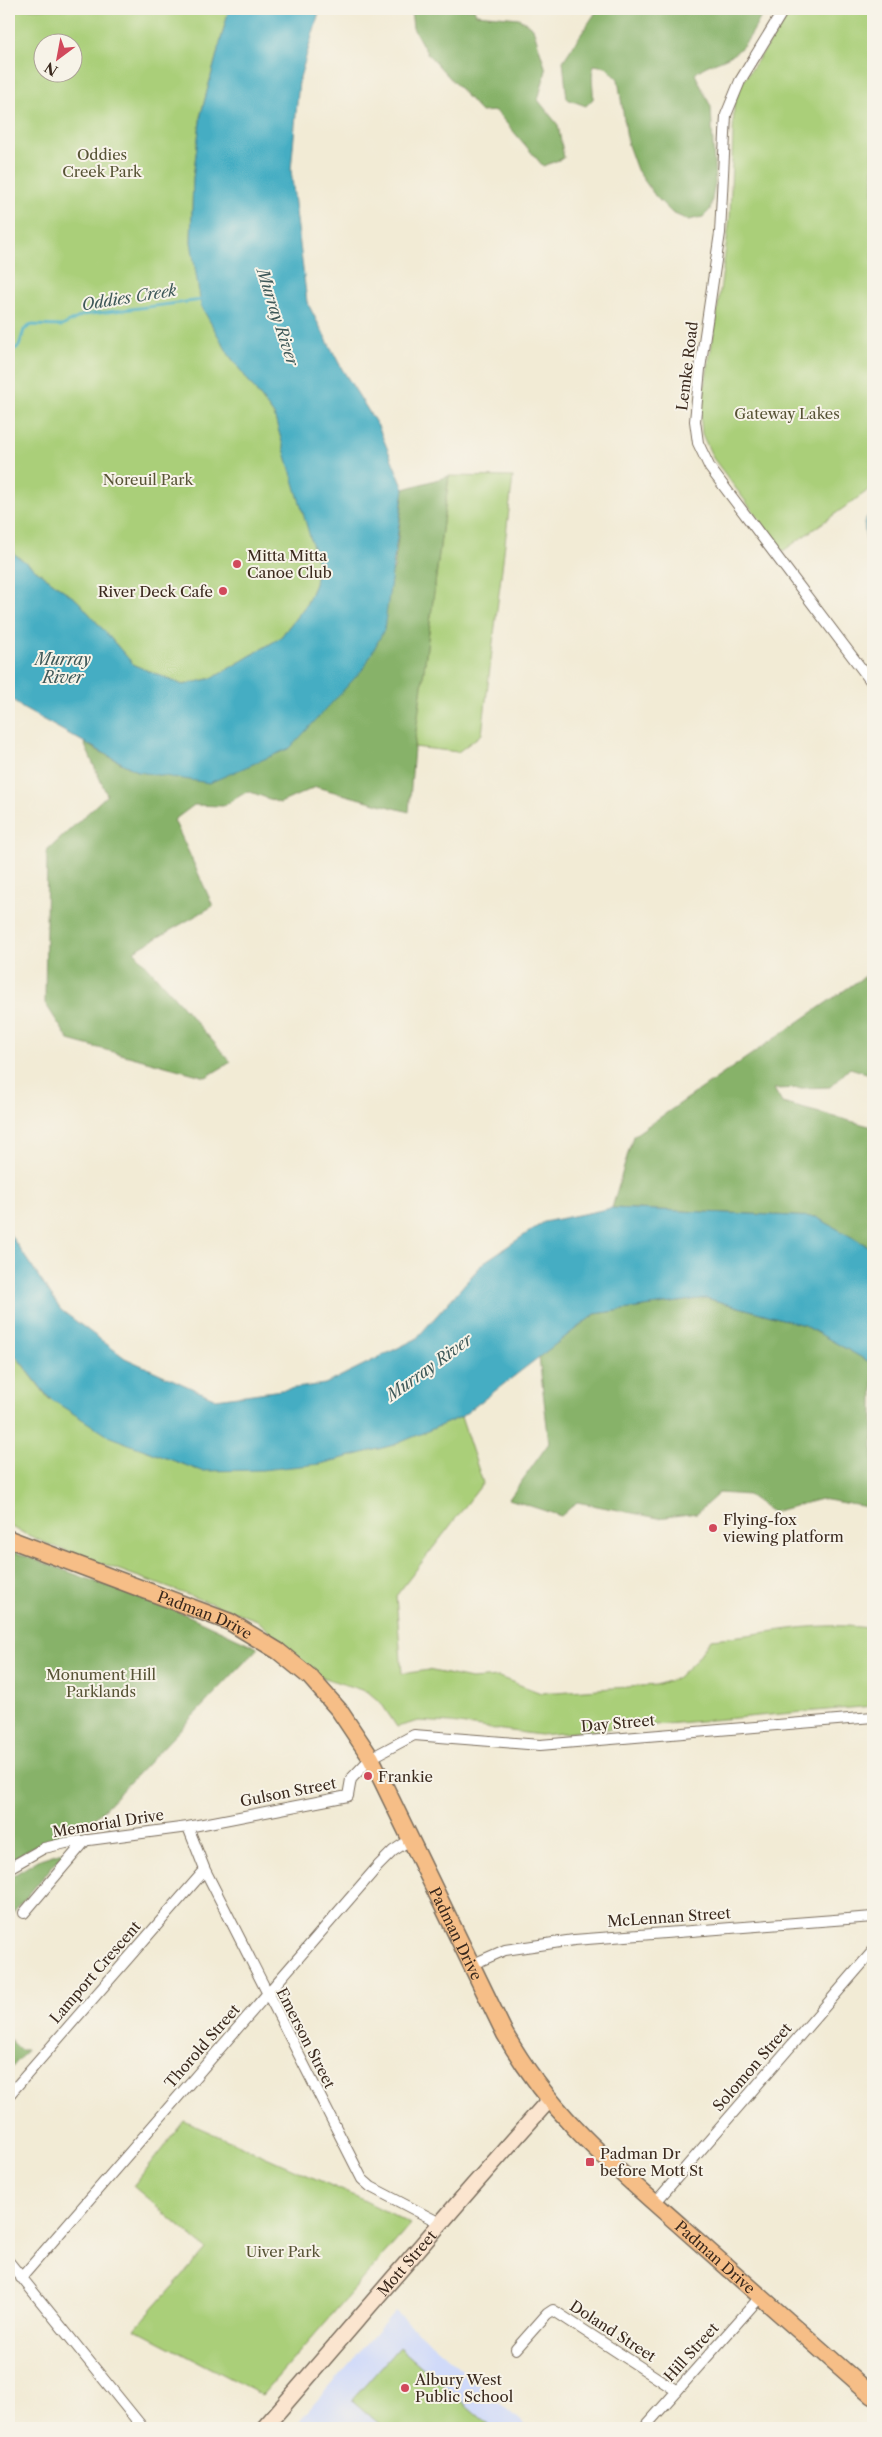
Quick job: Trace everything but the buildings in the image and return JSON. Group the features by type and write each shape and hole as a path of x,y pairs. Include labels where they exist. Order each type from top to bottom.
{"main road":[{"name":"Padman Drive","path":"9,1539 215,1615 262,1640 295,1664 324,1692 354,1730 371,1758 514,2051 549,2100 581,2137 873,2396"}],"street":[{"name":"Lemke Road","path":"784,9 740,81 726,115 720,233 695,421 698,443 710,468 873,684"},
{"name":"Day Street","path":"371,1758 414,1736 540,1745 873,1718"},
{"name":"Gulson Street","path":"188,1827 348,1796 351,1778 371,1758"},
{"name":"Memorial Drive","path":"9,1868 44,1848 86,1840 188,1827"},
{"name":"Emerson Street","path":"188,1827 205,1870 362,2179 381,2193 440,2223"},
{"name":"Thorold Street","path":"21,2278 378,1866 393,1851 411,1839"},
{"path":"24,1913 86,1840"},
{"name":"Lamport Crescent","path":"9,2095 205,1870"},
{"name":"McLennan Street","path":"471,1965 506,1950 574,1940 873,1917"},
{"name":"Solomon Street","path":"655,2203 873,1951"},
{"name":"Mott Street","path":"264,2428 440,2223 549,2100"},
{"path":"9,2262 143,2428"},
{"name":"Hill Street","path":"644,2428 761,2296"},
{"name":"Doland Street","path":"516,2349 547,2314 553,2310 677,2391"}],"shaded area":[{"name":"Albury West Public School","path":"395,2311 528,2428 293,2428"}],"green space":[{"name":"Noreuil Park","path":"9,9 229,9 201,114 193,178 191,242 229,355 274,415 319,564 315,584 306,605 280,638 213,678 183,685 134,665 78,601 9,550"},
{"path":"411,9 474,9 476,14 519,18 533,28 546,70 538,100 558,125 564,158 543,166 496,111 481,112 427,53 413,28"},
{"path":"598,9 765,9 741,48 730,56 707,66 695,74 711,107 715,183 710,210 703,217 688,220 672,213 656,197 637,170 628,145 618,79 606,67 594,65 592,74 593,99 586,106 567,99 563,61"},
{"name":"Gateway Lakes","path":"793,9 873,9 873,487 783,551 713,458 702,434 700,411 716,321 730,217 734,105 740,86"},
{"path":"449,476 513,477 482,734 458,752 414,747"},
{"path":"449,476 414,747 409,812 316,787 280,803 248,791 223,806 194,805 174,820 213,906 134,951 231,1062 206,1077 69,1040 45,1003 47,851 107,795 84,743 138,772 394,570 404,489"},
{"path":"868,974 873,982 873,1075 850,1068 830,1087 774,1089 782,1103 873,1127 873,1249 816,1217 612,1208 633,1136"},
{"path":"706,1298 804,1325 873,1364 873,1508 821,1499 772,1512 748,1495 719,1493 697,1513 658,1518 577,1502 561,1516 509,1499 549,1443 539,1357 595,1314"},
{"path":"9,1347 49,1399 320,1464 393,1445 461,1417 483,1483 396,1596 402,1674 428,1670 471,1679 499,1677 541,1693 656,1685 677,1678 695,1661 711,1639 812,1627 853,1626 873,1629 873,1706 540,1735 451,1723 419,1721 397,1727 381,1703 368,1692 318,1676 257,1620 45,1543 9,1526"},
{"name":"Monument Hill Parklands","path":"9,1550 187,1615 258,1648 81,1833 41,1842 9,1861"},
{"path":"65,1851 9,1918 9,1878 40,1859"},
{"path":"9,2039 21,2050 27,2050 9,2071"},
{"name":"Uiver Park","path":"184,2121 355,2196 411,2224 262,2395 135,2329 206,2249 133,2186"},
{"path":"399,2347 489,2425 486,2428 384,2428 352,2400"}],"water":[{"name":"Murray River","path":"229,9 320,9 299,81 291,170 307,302 342,369 378,426 404,489 384,630 364,668 290,748 209,783 138,772 22,708 9,696 9,550 78,601 134,665 183,685 213,678 280,638 306,605 315,584 318,564 274,415 229,355 201,306 191,242 193,178 201,114"},
{"path":"873,506 873,571 868,558 864,523"},
{"name":"Murray River","path":"612,1208 816,1217 873,1249 873,1364 804,1325 706,1298 595,1314 461,1417 394,1445 320,1464 262,1470 201,1471 110,1437 49,1398 9,1347 9,1233 61,1310 125,1358 216,1399 325,1384 416,1339 484,1262 544,1222"}],"waterway":[{"name":"Oddies Creek","path":"9,348 15,349 19,346 24,330 31,325 62,326 83,315 202,300"}],"place":[{"name":"Mitta Mitta Canoe Club","path":"237,564"},
{"name":"River Deck Cafe","path":"223,591"},
{"name":"Flying-fox viewing platform","path":"713,1528"},
{"name":"Frankie","path":"368,1776"},
{"name":"Padman Dr before Mott St","path":"590,2162"},
{"name":"Albury West Public School","path":"405,2388"}],"park label":[{"name":"Oddies Creek Park","path":"102,162"}]}
